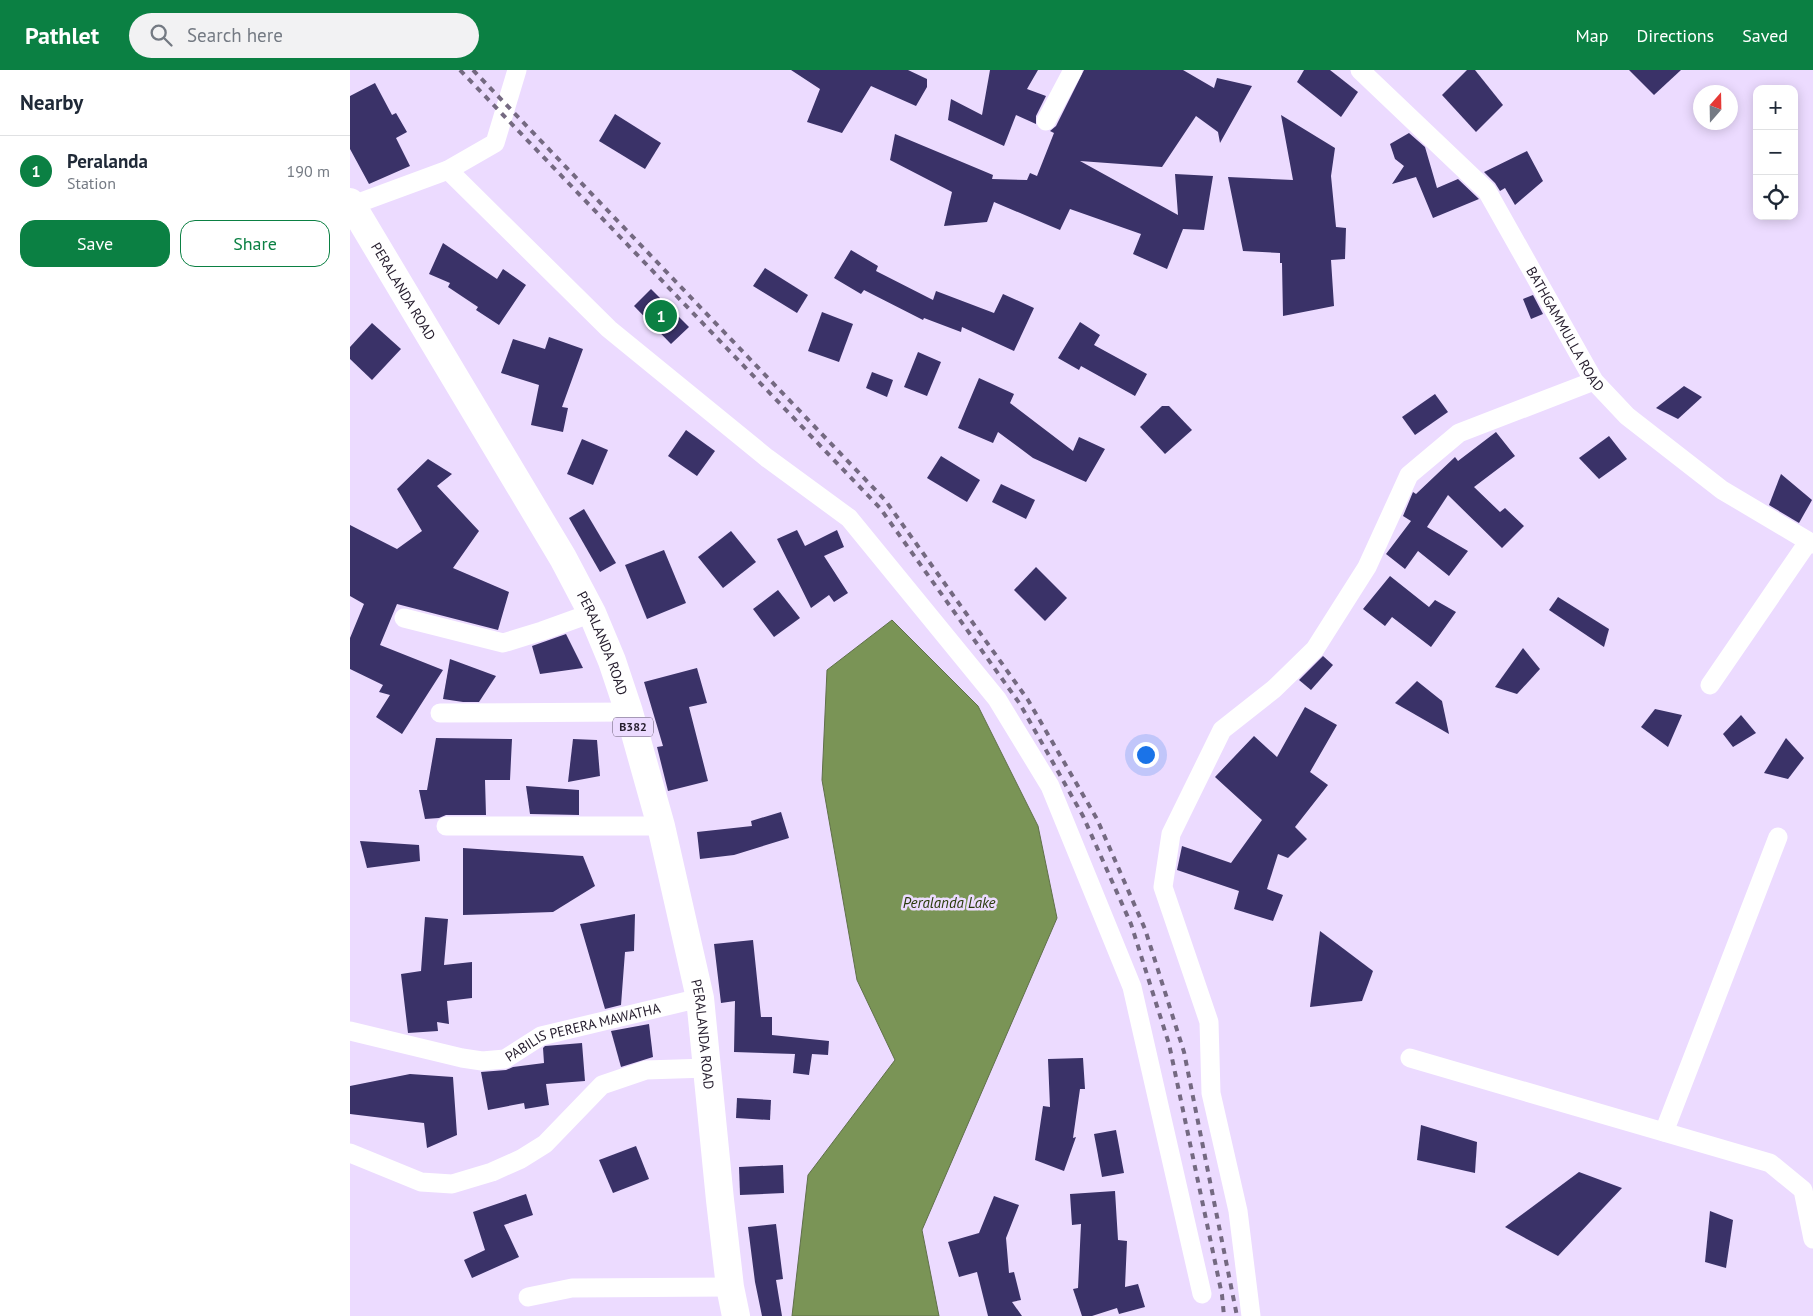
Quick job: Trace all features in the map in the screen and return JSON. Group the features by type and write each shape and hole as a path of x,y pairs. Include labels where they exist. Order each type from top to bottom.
{"main road":[{"name":"PERALANDA ROAD","path":"351,205 562,558 592,612 612,661 629,712 661,826 700,998 730,1287 736,1316"}],"street":[{"path":"351,205 448,170 495,143 517,70"},
{"path":"1046,121 1073,70"},
{"name":"BATHGAMMULLA ROAD","path":"1360,70 1487,190 1594,381 1627,416 1722,490 1811,543"},
{"path":"448,170 609,329 767,458 849,518 997,699 1050,786 1132,987 1202,1294"},
{"path":"1252,1316 1238,1211 1211,1093 1209,1022 1163,887 1171,834 1222,730 1274,689 1315,649 1367,567 1409,476 1459,432 1594,381"},
{"path":"1710,685 1811,543"},
{"path":"404,618 503,643 592,612"},
{"path":"440,713 629,712"},
{"path":"446,826 661,826"},
{"path":"1664,1132 1778,837"},
{"name":"PABILIS PERERA MAWATHA","path":"350,1031 462,1058 482,1061 505,1059 542,1036 700,998"},
{"path":"1410,1058 1770,1163 1804,1190 1813,1239"},
{"path":"350,1153 421,1182 452,1184 492,1172 522,1159 545,1144 602,1085 646,1070 707,1068"},
{"path":"528,1297 572,1288 730,1287"}],"water":[{"name":"Peralanda Lake","path":"892,620 978,706 1038,826 1057,918 922,1230 939,1316 792,1316 808,1175 895,1060 857,980 822,780 827,670"}],"building":[{"path":"791,70 908,70 927,79 927,87 916,106 871,86 842,133 807,122 820,89"},
{"path":"990,70 1038,70 1027,89 1046,96 1036,116 1036,124 1016,115 1004,146 948,120 951,99 982,115"},
{"path":"1084,70 1183,70 1214,88 1217,78 1252,86 1220,143 1218,132 1196,116 1162,167 1080,161 1178,215 1175,174 1213,176 1204,230 1183,229 1167,269 1133,254 1141,234 1070,209 1060,230 994,202 987,222 944,226 952,192 890,160 895,134 993,175 992,179 1027,180 1030,173 1037,176 1054,133 1050,131 1056,126"},
{"path":"1304,70 1330,70 1358,92 1341,117 1297,82"},
{"path":"1467,70 1475,70 1503,105 1476,132 1442,95"},
{"path":"1629,70 1681,70 1654,95"},
{"path":"375,83 392,115 396,113 407,132 396,138 410,166 369,184 350,149 350,96"},
{"path":"615,114 661,143 645,169 599,141"},
{"path":"1281,115 1335,148 1331,176 1336,227 1346,228 1345,259 1331,260 1334,306 1283,316 1282,263 1280,263 1280,253 1243,251 1228,177 1293,180"},
{"path":"1409,133 1425,147 1437,188 1458,179 1479,199 1433,218 1416,177 1392,184 1404,166 1395,159 1390,144"},
{"path":"1527,151 1543,181 1515,205 1505,188 1500,191 1484,172"},
{"path":"443,243 497,279 503,269 526,285 499,325 476,310 478,307 448,287 450,283 429,274"},
{"path":"851,250 878,266 876,271 933,300 936,291 994,313 1003,294 1034,308 1014,351 962,327 961,332 924,318 923,320 864,290 861,294 834,278"},
{"path":"765,268 808,295 797,313 753,286"},
{"path":"651,289 689,327 671,344 634,306"},
{"path":"1533,295 1543,314 1531,319 1523,299"},
{"path":"822,312 853,324 839,362 808,351"},
{"path":"1080,322 1100,335 1094,345 1147,374 1135,396 1081,366 1079,370 1058,358"},
{"path":"372,323 401,349 372,380 350,359 350,347"},
{"path":"549,337 583,349 562,407 568,408 563,432 531,425 539,385 501,373 513,339 545,349"},
{"path":"918,352 941,362 927,396 904,387"},
{"path":"872,372 893,380 887,397 866,388"},
{"path":"979,378 1014,394 1010,403 1073,451 1079,437 1105,449 1086,482 1033,458 998,432 993,443 958,428"},
{"path":"1684,386 1702,397 1678,419 1656,408"},
{"path":"1435,394 1448,412 1415,435 1402,417"},
{"path":"1162,406 1169,406 1192,430 1165,454 1140,427"},
{"path":"686,430 715,451 697,476 668,456"},
{"path":"1496,432 1515,456 1474,487 1500,512 1505,508 1524,526 1502,548 1448,495 1427,527 1468,551 1449,576 1418,551 1405,569 1386,554 1411,521 1403,516 1413,492 1416,494 1455,457 1458,461"},
{"path":"1609,436 1627,459 1599,479 1579,458"},
{"path":"582,439 608,450 593,485 567,474"},
{"path":"941,456 980,480 967,502 927,478"},
{"path":"428,459 452,474 437,486 479,531 453,568 509,592 498,630 397,604 380,645 443,670 402,734 376,717 390,695 379,692 383,685 350,669 350,638 364,604 350,596 350,525 397,549 422,531 397,489"},
{"path":"1781,474 1812,500 1799,523 1769,505"},
{"path":"1001,484 1035,500 1026,519 992,502"},
{"path":"584,509 616,563 600,572 569,518"},
{"path":"797,530 805,546 837,530 844,547 824,556 848,593 834,602 829,595 811,608 777,539"},
{"path":"731,531 756,562 723,588 698,557"},
{"path":"664,550 686,603 647,619 625,565"},
{"path":"1036,567 1067,598 1045,621 1014,590"},
{"path":"1390,576 1429,607 1435,600 1456,612 1431,647 1392,617 1385,626 1363,609"},
{"path":"778,590 800,618 774,637 753,609"},
{"path":"1558,597 1609,629 1604,647 1549,610"},
{"path":"566,634 583,668 540,674 532,646"},
{"path":"1523,648 1540,669 1517,694 1495,687"},
{"path":"1323,656 1333,665 1311,690 1299,680"},
{"path":"450,659 496,676 479,702 443,699"},
{"path":"697,668 707,703 689,707 708,781 668,791 657,747 663,746 644,682"},
{"path":"1417,681 1442,701 1449,734 1395,703"},
{"path":"1305,707 1337,725 1310,772 1328,785 1295,827 1307,839 1288,858 1278,854 1267,889 1283,895 1273,921 1234,909 1239,891 1177,870 1182,846 1231,863 1262,820 1215,777 1254,736 1277,757"},
{"path":"1655,709 1682,715 1668,747 1641,727"},
{"path":"1741,715 1756,733 1733,747 1723,734"},
{"path":"436,738 512,739 510,780 485,780 486,815 446,815 439,818 425,819 419,790 427,790"},
{"path":"1786,738 1804,758 1788,779 1764,773"},
{"path":"573,739 597,740 600,776 568,782"},
{"path":"526,786 579,790 579,815 530,814"},
{"path":"781,812 789,838 734,855 700,859 697,832 752,826 751,821"},
{"path":"360,841 419,845 420,861 367,868"},
{"path":"463,848 583,856 595,886 553,912 463,915"},
{"path":"635,914 634,951 625,952 621,1005 605,1009 580,924"},
{"path":"425,917 448,919 444,965 472,962 472,998 447,1001 449,1024 437,1022 438,1031 408,1033 401,974 421,971"},
{"path":"1320,931 1373,971 1362,1001 1310,1007"},
{"path":"753,940 761,1017 772,1017 772,1035 829,1041 828,1055 812,1054 809,1075 793,1073 795,1054 734,1052 735,1001 721,1003 714,944"},
{"path":"649,1024 653,1057 621,1067 611,1031"},
{"path":"582,1043 585,1081 546,1084 549,1105 525,1109 524,1103 488,1110 481,1072 506,1070 513,1067 544,1063 543,1048 545,1046"},
{"path":"1083,1058 1085,1089 1080,1089 1073,1138 1076,1137 1064,1171 1035,1160 1043,1106 1050,1107 1048,1059"},
{"path":"410,1074 453,1077 457,1135 427,1148 424,1123 350,1114 350,1086"},
{"path":"737,1098 771,1100 770,1120 736,1118"},
{"path":"1421,1125 1477,1142 1475,1173 1417,1160"},
{"path":"1116,1130 1124,1173 1102,1177 1094,1134"},
{"path":"636,1146 649,1179 613,1193 599,1160"},
{"path":"783,1165 784,1193 740,1195 739,1167"},
{"path":"1579,1172 1622,1188 1558,1256 1505,1227"},
{"path":"1115,1191 1118,1240 1127,1241 1125,1287 1138,1284 1145,1307 1119,1314 1117,1308 1092,1316 1082,1316 1073,1289 1078,1288 1081,1224 1072,1225 1070,1194"},
{"path":"526,1194 533,1215 504,1225 519,1257 472,1278 464,1260 485,1250 473,1212"},
{"path":"994,1196 1019,1205 1006,1238 1009,1273 1014,1272 1021,1300 1012,1302 1022,1316 988,1316 977,1272 959,1277 948,1242 979,1233"},
{"path":"1710,1211 1733,1220 1726,1268 1705,1262"},
{"path":"776,1224 783,1279 776,1280 782,1316 762,1316 755,1282 748,1227"}],"railway":[{"path":"460,70 880,508 1020,704 1083,816 1131,924 1169,1044 1222,1295 1224,1316"},
{"path":"473,70 885,500 1028,700 1097,819 1145,929 1184,1052 1237,1316"}],"place":[{"name":"Peralanda","path":"661,316"}]}
